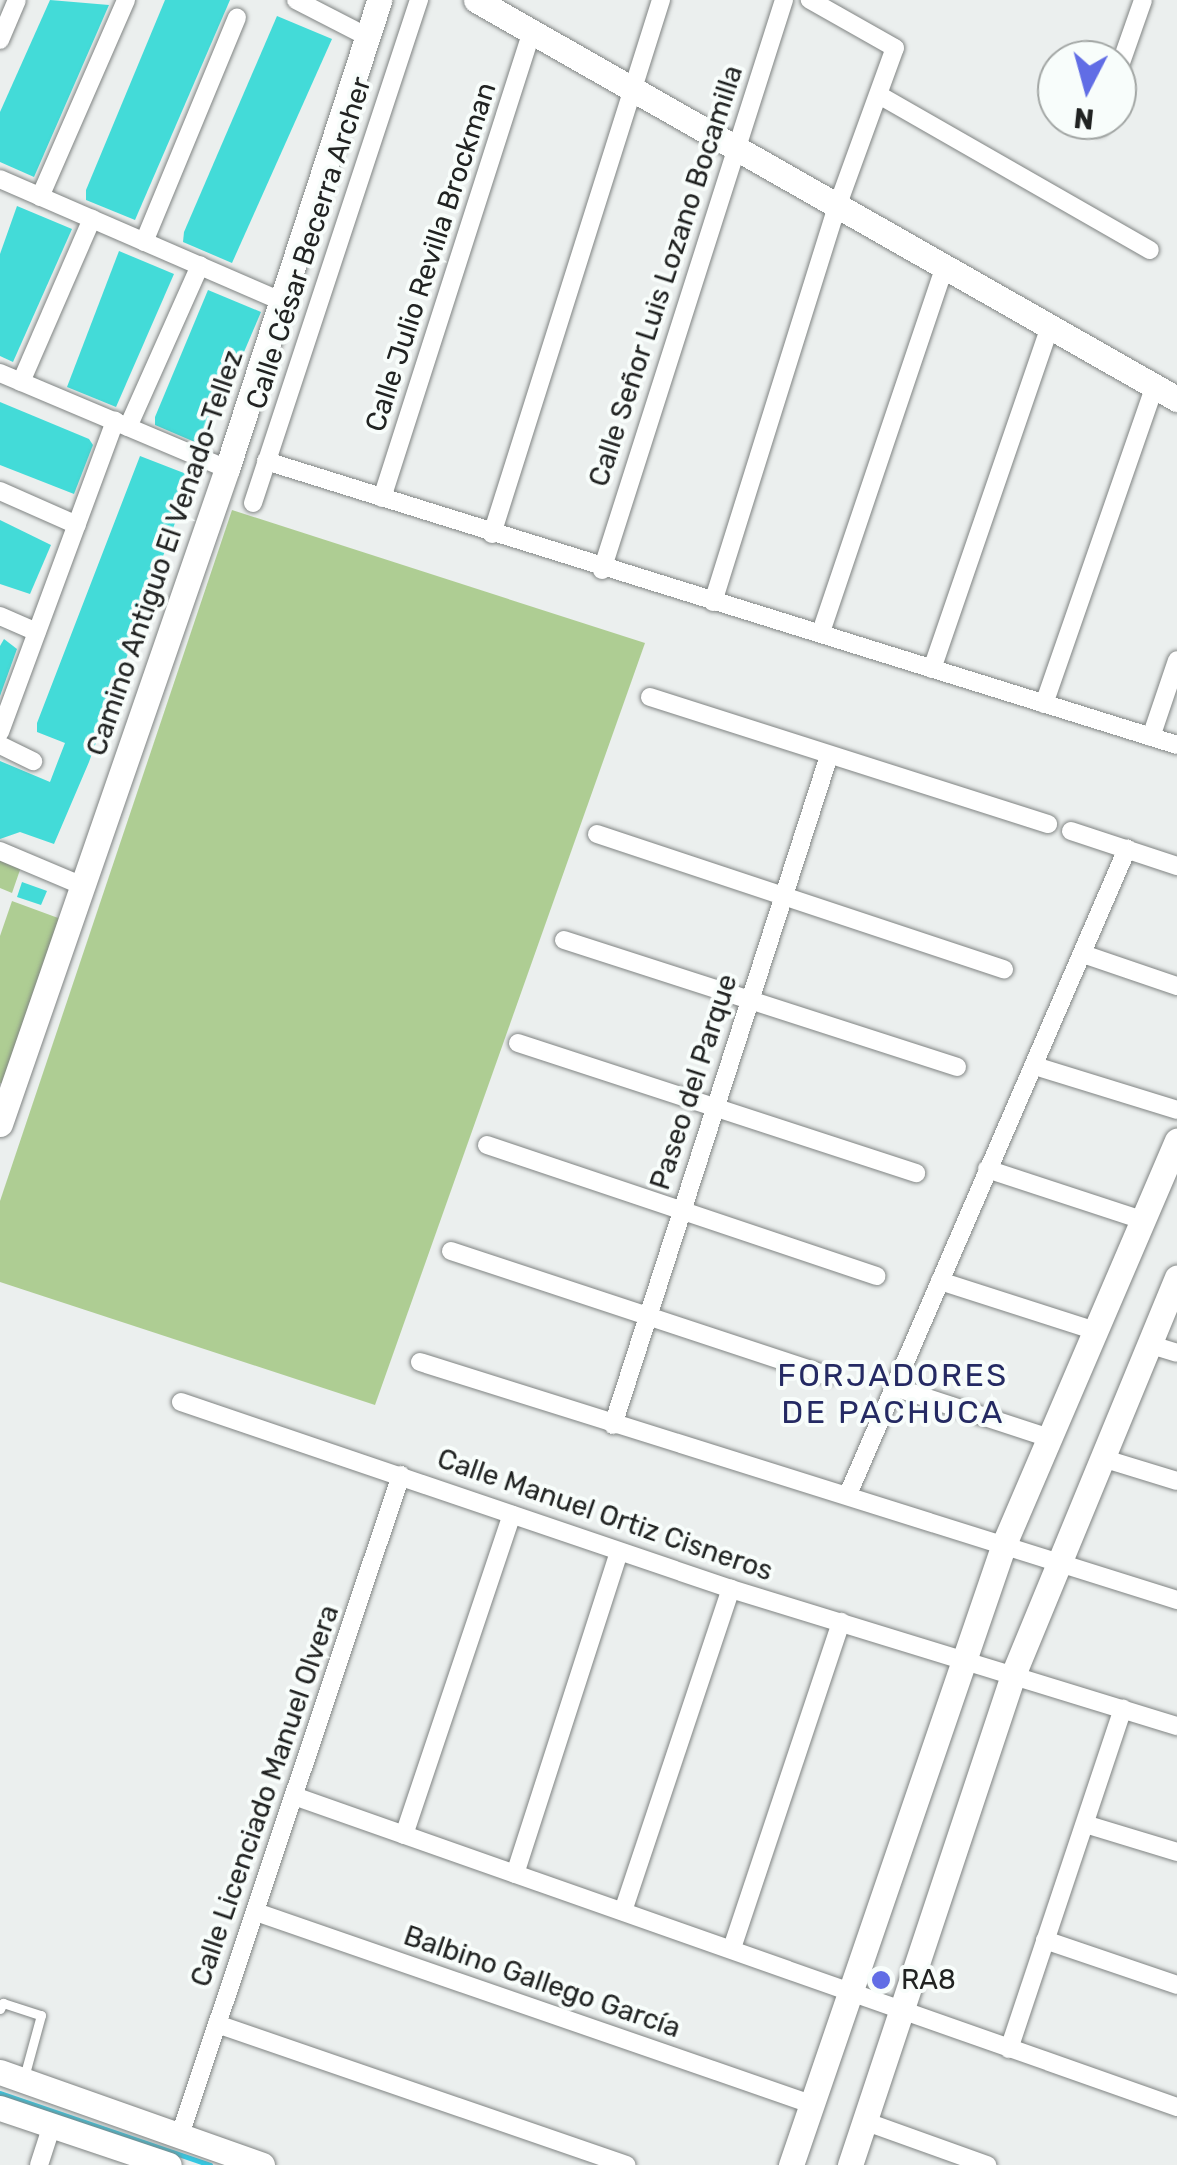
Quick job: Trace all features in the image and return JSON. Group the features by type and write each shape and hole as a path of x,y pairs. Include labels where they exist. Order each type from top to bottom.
{"street":[{"path":"0,40 17,0"},
{"path":"40,197 126,0"},
{"path":"296,0 368,37"},
{"name":"Camino Antiguo El Venado-Tellez","path":"0,1124 227,469 379,0"},
{"name":"Calle César Becerra Archer","path":"253,503 418,0"},
{"path":"476,0 733,150 1166,392 1044,704"},
{"path":"492,534 630,88 661,0"},
{"name":"Calle Señor Luis Lozano Bocamilla","path":"602,570 784,0"},
{"path":"713,602 836,207 896,48 810,0"},
{"path":"1128,40 1142,0"},
{"path":"144,242 237,17"},
{"name":"Calle Julio Revilla Brockman","path":"382,498 532,32"},
{"path":"879,95 1150,250"},
{"path":"0,180 281,301"},
{"path":"21,382 92,219"},
{"path":"0,732 77,525 121,424 200,265"},
{"path":"821,632 945,266"},
{"path":"932,669 1050,326"},
{"path":"0,373 227,469"},
{"path":"266,461 602,570 821,632 1177,744"},
{"path":"0,491 77,525"},
{"path":"0,616 37,632"},
{"path":"1152,737 1177,660"},
{"path":"650,696 1048,824"},
{"path":"0,745 33,760"},
{"name":"Paseo del Parque","path":"613,1425 830,756"},
{"path":"1071,831 1177,866"},
{"path":"597,834 1004,969"},
{"path":"850,1492 1127,849"},
{"path":"0,850 83,886"},
{"path":"564,940 957,1068"},
{"path":"1083,954 1177,986"},
{"path":"518,1044 916,1174"},
{"path":"1036,1066 1177,1110"},
{"path":"791,2165 1004,1544 1177,1140"},
{"path":"486,1145 682,1214 877,1276"},
{"path":"987,1169 1142,1220"},
{"path":"451,1251 828,1376"},
{"path":"850,2165 898,2008 1013,1674 1177,1277"},
{"path":"940,1280 1094,1330"},
{"path":"1148,1344 1177,1353"},
{"path":"420,1362 613,1425 850,1492 1177,1600"},
{"path":"894,1388 1048,1438"},
{"name":"Calle Manuel Ortiz Cisneros","path":"180,1402 731,1589 1177,1726"},
{"path":"1102,1458 1177,1481"},
{"name":"Calle Licenciado Manuel Olvera","path":"180,2135 401,1475"},
{"path":"404,1836 512,1516"},
{"path":"515,1874 619,1552"},
{"path":"624,1911 731,1589"},
{"path":"732,1948 841,1622"},
{"path":"1009,2049 1123,1708"},
{"path":"294,1796 1177,2107"},
{"path":"1084,1824 1177,1852"},
{"name":"Balbino Gallego García","path":"256,1912 810,2104"},
{"path":"1045,1940 1177,1985"},
{"path":"217,2024 626,2165"},
{"path":"12,2076 180,2135 211,2156 262,2165"},
{"path":"0,2108 168,2165"},
{"path":"864,2122 987,2165"},
{"path":"39,2165 52,2125"}],"lane":[{"path":"0,2010 2,2003 41,2014 12,2076"}],"green space":[{"path":"232,510 645,643 375,1405 0,1282 0,1201"},
{"path":"0,859 21,867 12,893 0,888"},
{"path":"12,901 69,922 8,1086 0,1083 0,936"}],"building":[{"path":"50,0 109,5 34,177 0,162 0,112"},
{"path":"165,0 230,0 135,220 86,200 86,190"},
{"path":"277,16 332,39 232,263 183,242 184,232"},
{"path":"17,206 72,229 13,362 0,356 0,254"},
{"path":"119,251 174,274 116,407 67,387"},
{"path":"208,290 261,312 204,446 155,425 155,417"},
{"path":"0,402 89,439 93,445 74,494 0,465"},
{"path":"140,456 189,475 189,484 89,762 54,844 20,832 0,839 0,761 50,782 65,743 37,732 37,723"},
{"path":"0,520 51,545 30,594 0,584"},
{"path":"4,639 17,649 0,696 0,646"},
{"path":"22,882 47,891 41,905 17,897"}],"waterway":[{"path":"0,2093 210,2165"}],"place":[{"name":"RA8","path":"881,1980"}],"district":[{"name":"FORJADORES DE PACHUCA","path":"893,1394"}]}
